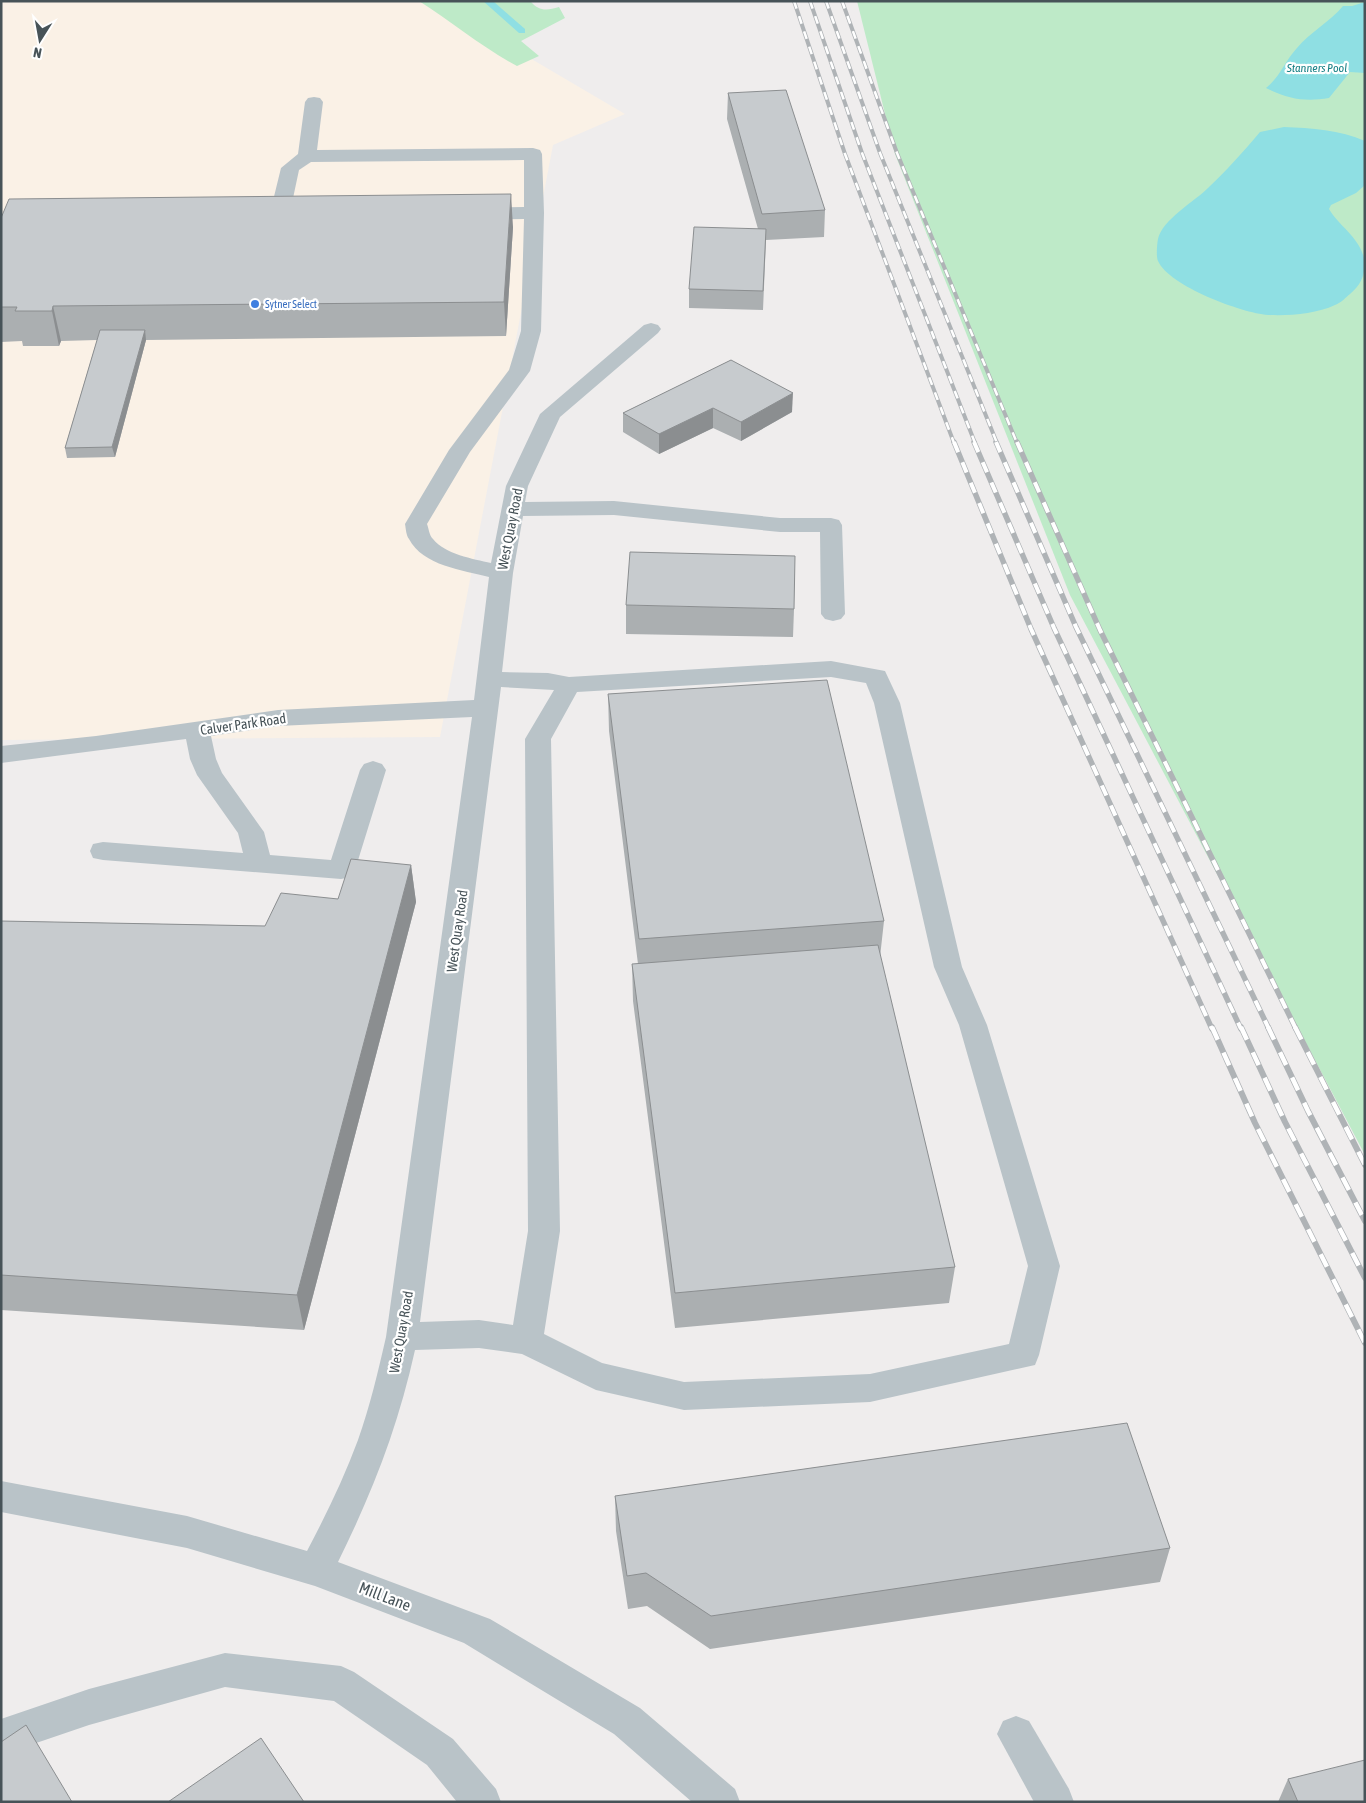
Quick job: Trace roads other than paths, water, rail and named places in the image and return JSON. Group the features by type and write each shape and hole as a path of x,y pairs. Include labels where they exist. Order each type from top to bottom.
{"street":[{"path":"307,156 314,102"},
{"path":"279,217 290,168 307,156 533,154 534,213 531,331 518,371 460,450 416,524 421,540 439,554 457,561 501,572"},
{"path":"455,214 534,213"},
{"name":"West Quay Road","path":"316,1570 370,1454 388,1398 402,1337 490,679 501,572 516,498 551,414 651,329"},
{"path":"516,498 780,525 830,525 833,614"},
{"path":"402,1337 478,1334 527,1341 596,1376 684,1396 870,1388 1023,1355 1044,1266 973,1025 948,967 888,703 876,677 830,669 569,685 548,681 490,679"},
{"path":"527,1341 544,1231 538,739 569,685"},
{"name":"Calver Park Road","path":"1,755 278,718 486,708"},
{"path":"197,730 203,759 210,775 251,832 259,864"},
{"path":"103,851 341,870 373,770"},
{"name":"Mill Lane","path":"1,1496 187,1532 316,1570 477,1631 627,1721 721,1802"},
{"path":"1,1737 89,1707 225,1670 341,1684 440,1752 482,1802"},
{"path":"1016,1734 1055,1802"}],"water":[{"name":"Stanners Pool","path":"1365,2 1365,73 1350,72 1329,98 1297,99 1266,88 1275,79 1302,42 1343,6 1352,6"},
{"path":"1284,127 1336,132 1365,141 1365,185 1356,193 1331,205 1329,209 1358,244 1364,258 1364,269 1358,286 1337,304 1328,308 1293,315 1268,315 1225,304 1207,297 1176,280 1158,261 1157,244 1161,232 1172,218 1215,181 1260,132"}],"waterway":[{"path":"487,1 522,31"}],"railway":[{"path":"794,1 845,154 954,443"},
{"path":"810,1 862,153 975,443"},
{"path":"826,1 880,153 997,443"},
{"path":"842,1 897,153 1017,443"},
{"path":"954,442 1031,629 1212,1029"},
{"path":"974,442 1054,628 1241,1029"},
{"path":"996,442 1076,627 1269,1029"},
{"path":"1017,442 1100,630 1296,1028"},
{"path":"1212,1027 1255,1123 1365,1343"},
{"path":"1241,1027 1285,1122 1365,1278"},
{"path":"1268,1027 1308,1111 1365,1221"},
{"path":"1296,1028 1365,1165"}],"place":[{"name":"Sytner Select","path":"255,304"}]}
